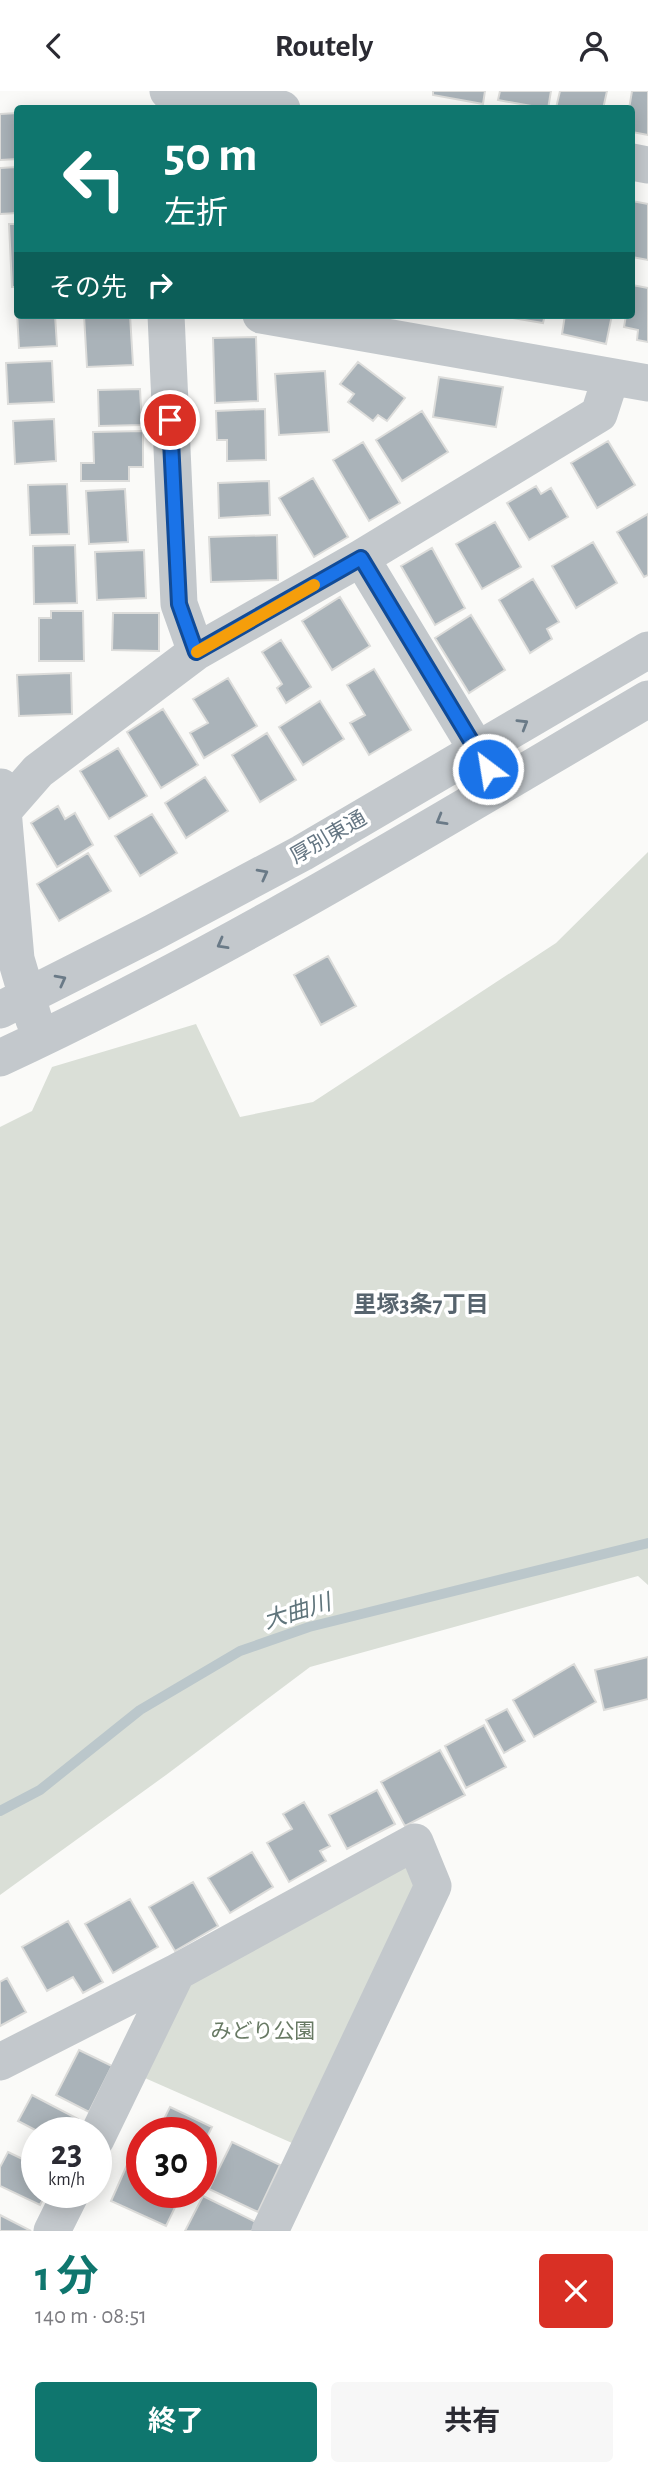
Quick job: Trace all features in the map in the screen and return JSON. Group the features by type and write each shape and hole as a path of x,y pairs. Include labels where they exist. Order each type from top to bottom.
{"street":[{"path":"168,91 257,105"},
{"path":"166,319 179,604 196,652"},
{"path":"284,319 648,383"},
{"path":"1,811 37,771 196,652 361,558 598,414 611,377"},
{"path":"361,558 499,787"},
{"name":"厚別東通","path":"13,1004 302,853 648,650"},
{"name":"厚別東通","path":"0,1058 122,999 331,884 648,699"},
{"path":"0,775 1,811 16,958 13,1004 40,1039"},
{"path":"0,2062 177,1972 415,1842 433,1886 270,2231"},
{"path":"107,2117 177,1972"},
{"path":"52,2231 64,2208"}],"green space":[{"path":"648,852 648,1585 638,1576 310,1667 0,1895 0,1127 32,1111 52,1067 196,1024 240,1117 313,1102 556,943"},
{"name":"みどり公園","path":"421,1842 433,1886 308,2150 129,2071 177,1972"}],"building":[{"path":"433,91 485,91 483,104 433,95"},
{"path":"500,91 551,91 549,105 526,105 498,100"},
{"path":"560,91 607,91 604,105 557,105"},
{"path":"632,91 648,91 648,135 635,133 635,105 630,105"},
{"path":"14,113 14,159 0,160 0,114"},
{"path":"14,167 14,213 0,214 0,168"},
{"path":"635,202 648,204 648,260 635,258"},
{"path":"9,224 14,224 12,287"},
{"path":"635,286 648,288 648,342 637,340 638,330 624,327 625,319 635,319"},
{"path":"17,319 55,319 57,346 19,348"},
{"path":"84,319 130,319 133,365 87,367"},
{"path":"519,319 544,319 543,323"},
{"path":"564,319 611,319 606,344 562,334"},
{"path":"256,337 258,401 215,403 213,338"},
{"path":"52,361 54,402 8,404 6,363"},
{"path":"358,362 405,398 387,421 378,415 373,421 348,402 354,394 340,384"},
{"path":"325,371 329,432 279,435 275,374"},
{"path":"439,377 503,387 496,427 433,417"},
{"path":"140,389 142,425 99,426 98,390"},
{"path":"265,409 266,460 227,461 227,440 217,440 216,411"},
{"path":"422,411 448,452 402,481 376,440"},
{"path":"54,419 56,461 15,464 13,421"},
{"path":"143,431 143,467 129,467 129,481 81,481 81,463 94,463 93,432"},
{"path":"608,441 635,485 597,508 571,463"},
{"path":"363,442 400,503 369,521 333,460"},
{"path":"313,478 348,537 314,557 279,498"},
{"path":"269,481 270,515 219,518 218,483"},
{"path":"67,484 69,534 30,535 28,485"},
{"path":"536,486 541,494 551,488 568,517 529,540 507,503"},
{"path":"125,489 128,542 89,544 86,491"},
{"path":"648,514 648,575 644,577 617,532"},
{"path":"495,522 521,567 482,589 456,544"},
{"path":"277,535 278,580 211,582 209,537"},
{"path":"593,542 617,583 576,608 552,566"},
{"path":"75,545 77,603 34,604 33,546"},
{"path":"432,548 465,608 435,625 401,566"},
{"path":"144,550 146,598 97,600 95,552"},
{"path":"533,579 559,622 547,629 552,639 530,653 499,600"},
{"path":"340,597 370,646 332,670 302,621"},
{"path":"51,611 83,611 84,661 39,661 39,618 51,618"},
{"path":"113,613 159,613 159,651 112,650"},
{"path":"471,615 505,670 469,693 435,638"},
{"path":"281,640 311,687 286,703 277,688 282,684 262,652"},
{"path":"374,669 411,730 369,755 350,723 365,715 347,685"},
{"path":"71,673 72,714 19,716 17,675"},
{"path":"228,678 257,726 204,758 190,733 208,723 193,699"},
{"path":"320,701 344,739 303,765 279,727"},
{"path":"163,709 198,765 161,788 127,732"},
{"path":"267,733 296,780 260,802 232,755"},
{"path":"118,748 147,796 109,819 80,771"},
{"path":"205,777 228,811 186,838 165,803"},
{"path":"58,806 65,819 75,813 93,845 57,867 31,823"},
{"path":"152,814 177,853 140,876 115,836"},
{"path":"88,853 111,891 59,921 37,884"},
{"path":"328,956 356,1006 321,1025 294,975"},
{"path":"648,1657 648,1699 604,1710 595,1670"},
{"path":"574,1664 596,1702 534,1737 513,1700"},
{"path":"507,1709 525,1741 504,1753 486,1720"},
{"path":"484,1725 506,1767 466,1788 445,1746"},
{"path":"440,1750 465,1795 405,1826 381,1782"},
{"path":"377,1790 395,1824 347,1849 329,1815"},
{"path":"304,1802 330,1846 320,1851 326,1861 289,1882 267,1843 292,1829 283,1814"},
{"path":"252,1852 273,1887 230,1913 208,1878"},
{"path":"193,1882 218,1926 175,1951 149,1907"},
{"path":"130,1899 158,1947 113,1973 85,1924"},
{"path":"68,1921 103,1982 83,1993 73,1977 47,1991 22,1947"},
{"path":"7,1978 26,2012 0,2026 0,1982"},
{"path":"79,2050 112,2066 89,2112 56,2095"},
{"path":"32,2095 74,2117 21,2117 21,2123 18,2121"},
{"path":"170,2107 191,2117 165,2117"},
{"path":"232,2142 280,2165 258,2212 217,2193 217,2173"},
{"path":"8,2152 21,2158 21,2196 0,2186 0,2167"},
{"path":"126,2167 126,2208 112,2201"},
{"path":"217,2203 256,2222 252,2231 185,2231 197,2208 217,2208"},
{"path":"126,2208 175,2208 166,2226"},
{"path":"0,2215 31,2231 0,2231"}],"waterway":[{"name":"大曲川","path":"0,1811 40,1790 140,1710 240,1651 309,1627 648,1543"}],"slow traffic":[{"path":"197,652 314,585"}],"district":[{"name":"里塚3条7丁目","path":"421,1304"}],"route":[{"path":"170,420 179,604 196,652 361,558 488,769"}]}
